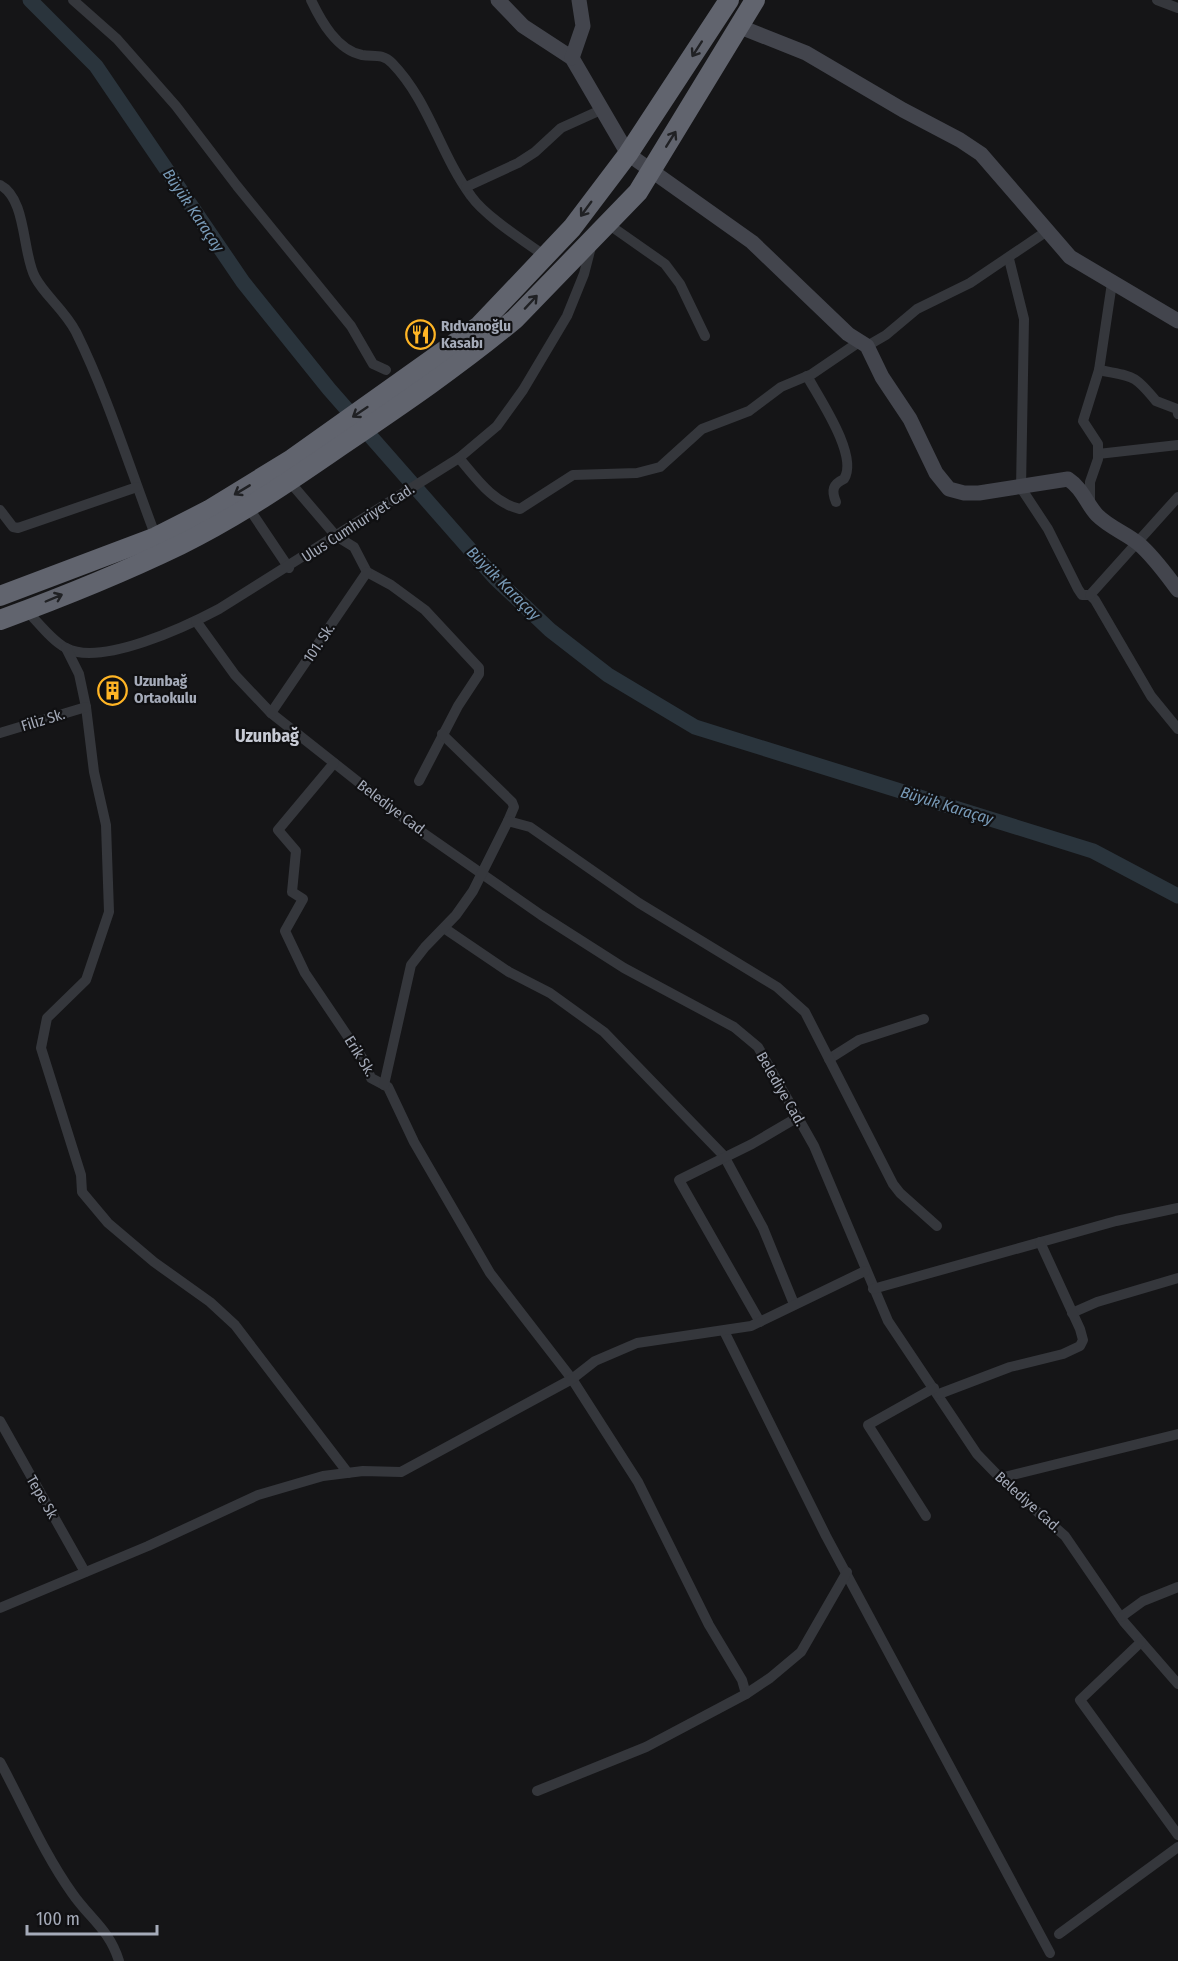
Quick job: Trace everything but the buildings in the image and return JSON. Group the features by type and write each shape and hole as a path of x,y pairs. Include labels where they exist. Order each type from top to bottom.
{"highway":[{"path":"414,385 479,326 572,228 628,154 729,0"},
{"path":"0,596 156,537 300,464 514,319 638,192 755,0"},
{"path":"0,620 179,546 289,481 300,464"}],"street":[{"path":"74,0 117,39 169,98 351,326 373,364 386,370"},
{"path":"311,0 324,23 342,44 362,55 385,57 400,72 432,122 465,187 476,202 545,256"},
{"path":"498,0 523,26 572,58 628,154 651,172 713,212 752,242 863,344 910,419 936,473 949,489 964,494 1021,488 1068,479 1082,491 1110,527 1137,543 1161,567 1178,590"},
{"path":"572,58 583,26 579,0"},
{"path":"1157,0 1178,8"},
{"path":"738,26 806,52 981,154 1070,257 1178,321"},
{"path":"465,187 518,163 530,156 561,128 603,109"},
{"path":"0,185 7,189 18,211 35,277 65,313 84,350 156,537"},
{"path":"608,224 651,253 675,275 705,336"},
{"path":"459,458 483,487 499,500 520,509 573,475 637,472 660,467 702,429 749,411 781,387 807,376 863,344 886,335 917,309 954,292 1008,259 1047,231"},
{"name":"Ulus Cumhuriyet Cad.","path":"66,648 95,654 132,645 196,621 289,568 459,458 497,426 523,390 567,316 584,274 593,240"},
{"path":"1008,259 1024,319 1021,488 1048,529 1078,589 1082,595 1090,596"},
{"path":"1090,504 1091,476 1098,454 1096,439 1083,421 1099,370 1113,284"},
{"path":"1099,370 1136,379 1147,388 1156,401 1171,405 1177,409 1178,414"},
{"path":"807,376 839,436 849,465 844,479 836,483 833,489 836,501"},
{"path":"1098,454 1178,445"},
{"path":"289,481 336,536 354,547 367,572 392,585 425,610 479,668 479,674 442,734 418,781"},
{"path":"0,510 13,527 18,528 137,487"},
{"path":"1090,596 1178,497"},
{"path":"248,507 289,568"},
{"name":"101. Sk.","path":"271,713 367,572"},
{"path":"1090,596 1150,696 1178,729"},
{"path":"26,610 66,648 79,674 86,707 94,772 106,825 109,912 86,980 47,1018 41,1048 81,1175 82,1192 108,1223 154,1262 210,1302 235,1325 348,1473"},
{"name":"Belediye Cad.","path":"196,621 236,675 271,713 419,830 624,968 734,1027 758,1047 798,1117 828,1178 865,1272 888,1320 977,1454 1000,1478 1065,1536 1121,1617 1178,1684"},
{"name":"Filiz Sk.","path":"0,733 86,707"},
{"path":"384,1085 411,965 456,915 482,874 514,807 512,802 442,734"},
{"name":"Erik Sk.","path":"334,763 278,830 296,851 292,892 303,899 285,931 305,973 363,1059 371,1078 388,1087 414,1142 490,1273 572,1378 638,1482 709,1625 742,1680 746,1694"},
{"path":"508,820 530,828 639,903 777,987 805,1012 893,1184 937,1226"},
{"path":"444,927 509,972 550,993 604,1032 724,1156 763,1228 794,1305"},
{"path":"829,1059 859,1040 924,1019"},
{"path":"760,1322 679,1180 752,1144 798,1117"},
{"path":"873,1289 1040,1242 1178,1208"},
{"path":"926,1516 868,1425 936,1391 1010,1367 1074,1351 1083,1340 1059,1279 1040,1242"},
{"path":"0,1608 258,1495 323,1476 401,1472 572,1378 595,1361 637,1342 752,1326 865,1272"},
{"path":"1072,1313 1097,1302 1178,1278"},
{"path":"724,1331 826,1536 1050,1953"},
{"name":"Tepe Sk","path":"0,1421 85,1572"},
{"path":"1000,1478 1178,1434"},
{"path":"537,1791 646,1747 746,1694 801,1652 847,1572"},
{"path":"1121,1617 1143,1601 1178,1587"},
{"path":"1141,1642 1080,1700 1178,1834"},
{"path":"0,1762 35,1833 73,1894 112,1940 119,1961"},
{"path":"1059,1934 1178,1847"}],"waterway":[{"name":"Büyük Karaçay","path":"30,0 96,66 243,282 329,389 495,578 550,630 608,675 695,727 1093,851 1178,896"}],"place":[{"name":"Rıdvanoğlu Kasabı","path":"420,335"},
{"name":"Uzunbağ Ortaokulu","path":"113,690"}],"district":[{"name":"Uzunbağ","path":"267,736"}]}
